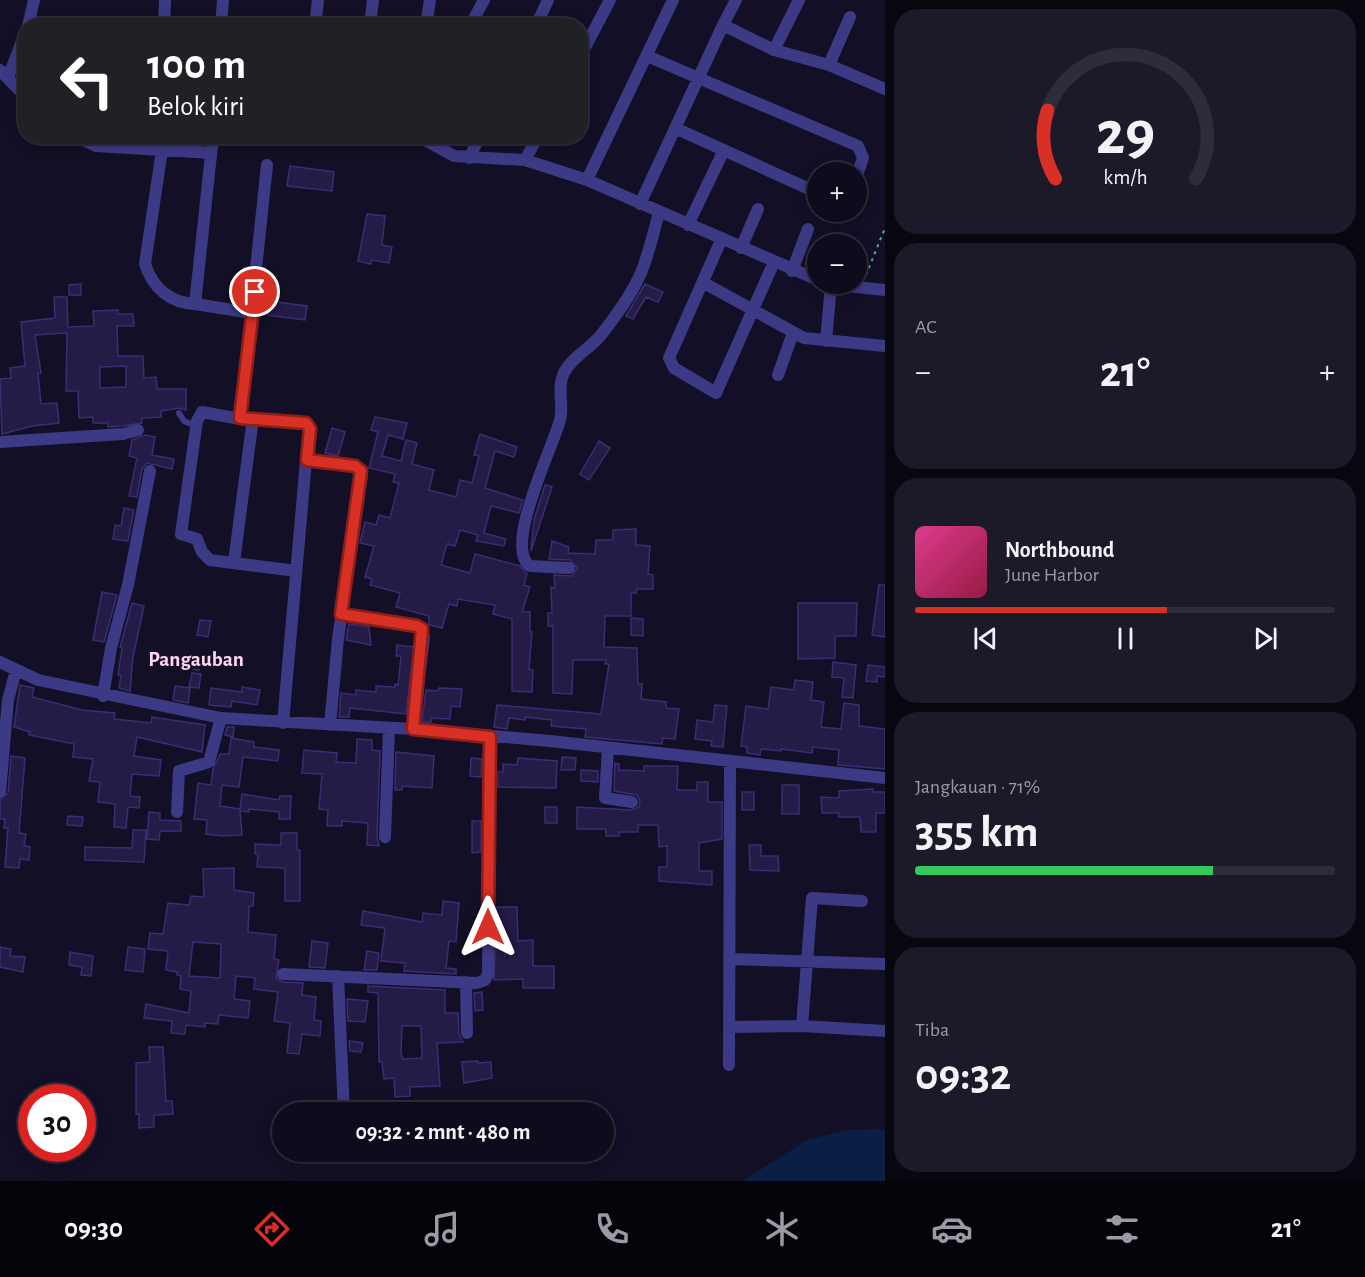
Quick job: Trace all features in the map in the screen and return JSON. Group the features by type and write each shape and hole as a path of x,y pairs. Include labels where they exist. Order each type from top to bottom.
{"street":[{"path":"33,18 34,0"},
{"path":"164,18 165,0"},
{"path":"221,18 222,0"},
{"path":"316,18 318,0"},
{"path":"371,18 373,0"},
{"path":"427,18 430,0"},
{"path":"474,18 484,0"},
{"path":"540,18 548,0"},
{"path":"588,42 610,0"},
{"path":"587,180 673,0"},
{"path":"640,204 736,0"},
{"path":"774,50 799,0"},
{"path":"829,65 850,17"},
{"path":"723,25 774,50 829,65 884,85"},
{"path":"18,47 4,74 18,88"},
{"path":"647,56 858,146 863,158 862,162"},
{"path":"675,128 807,188"},
{"path":"92,144 96,146 154,145 211,153"},
{"path":"195,304 212,144"},
{"path":"430,144 442,152 469,158 525,160 587,180 807,276"},
{"path":"469,158 476,144"},
{"path":"525,160 534,144"},
{"path":"154,145 145,264 152,279 168,298 183,303 252,313"},
{"path":"688,225 724,150"},
{"path":"240,418 267,165"},
{"path":"741,248 758,209"},
{"path":"569,568 530,566 522,554 523,537 534,491 555,439 561,417 561,382 568,366 606,329 644,268 659,213"},
{"path":"792,271 808,229"},
{"path":"722,238 704,283 671,349 669,358 674,368 716,393 774,262"},
{"path":"704,283 752,311 808,339 885,346"},
{"path":"867,289 885,290"},
{"path":"826,341 829,294"},
{"path":"778,375 793,333"},
{"path":"283,723 307,460 308,424 240,418 204,411 199,414 196,426 180,532 184,537 197,538 202,552 210,560 296,571"},
{"path":"234,562 253,418"},
{"path":"0,442 123,434 138,430"},
{"path":"307,460 355,466 362,475 341,614 330,725"},
{"path":"103,696 111,648 128,585 150,471"},
{"path":"341,614 417,626 422,629 413,729"},
{"path":"0,662 38,680 103,696 221,718 413,729 885,778"},
{"path":"0,792 8,700 16,670"},
{"path":"177,812 179,771 185,767 209,762 221,718"},
{"path":"385,837 388,729"},
{"path":"283,974 484,981 488,974 490,737"},
{"path":"608,748 605,798 632,802"},
{"path":"729,1065 730,762"},
{"path":"802,1026 812,898 862,901"},
{"path":"730,959 885,964"},
{"path":"338,976 344,1102"},
{"path":"466,982 467,1033"},
{"path":"730,1026 802,1026 885,1031"}],"lane":[{"path":"178,413 184,421 196,426"}],"path":[{"path":"867,274 885,228"}],"water":[{"path":"885,1129 885,1181 743,1181 807,1140 846,1130"}],"building":[{"path":"290,166 334,172 332,191 287,186"},
{"path":"367,214 385,216 382,245 392,247 389,263 372,260 371,264 358,261"},
{"path":"81,284 81,295 69,295 69,285"},
{"path":"645,284 663,292 658,302 646,297 633,319 626,316"},
{"path":"54,297 67,297 68,327 94,326 93,311 118,310 118,314 133,314 134,326 117,326 118,356 143,356 144,378 156,377 157,389 186,389 186,410 179,408 161,411 161,417 142,418 142,423 122,426 108,427 108,423 93,423 93,417 79,418 78,391 66,391 67,333 35,335 41,373 38,373 41,404 57,403 59,423 32,426 2,434 0,379 11,378 10,368 25,366 21,322 55,318","holes":["126,366 126,387 100,388 100,367"]},
{"path":"269,301 307,306 305,320 267,315"},
{"path":"375,417 407,423 403,439 388,435 382,456 401,461 406,440 417,443 412,464 434,470 429,490 456,497 460,480 472,483 479,456 474,455 480,434 517,447 514,457 495,451 485,488 523,500 519,513 491,506 484,533 506,539 504,546 476,541 478,535 460,530 455,546 447,544 441,565 470,573 475,554 520,566 527,574 524,585 530,587 522,612 530,612 530,632 532,632 529,669 533,670 532,692 512,691 512,619 493,614 495,605 458,599 457,606 449,604 442,628 429,625 429,616 396,607 400,593 370,585 372,579 365,577 374,546 360,543 365,522 376,525 379,515 390,518 399,483 393,482 395,474 369,468 378,432 371,430"},
{"path":"332,428 345,432 338,456 325,453"},
{"path":"145,435 155,437 152,455 174,459 172,469 147,463 142,469 137,497 129,496 137,458 129,456 132,440"},
{"path":"599,441 610,448 589,480 580,474"},
{"path":"545,485 552,487 531,551 534,520"},
{"path":"124,508 134,510 128,541 113,539 115,525 121,526"},
{"path":"636,529 636,545 650,546 648,574 653,575 653,589 637,589 636,593 631,593 631,616 605,616 604,647 637,648 638,684 642,684 641,699 666,702 666,708 679,709 675,739 663,738 662,744 585,737 586,729 551,726 552,720 525,717 525,720 509,718 507,729 494,727 497,705 601,714 609,664 605,664 606,660 573,660 572,694 553,693 553,626 548,626 548,613 552,613 551,587 555,588 554,575 572,576 577,568 570,560 549,559 552,541 569,547 568,553 595,554 596,540 613,540 613,530"},
{"path":"879,585 885,585 885,637 872,635"},
{"path":"102,592 117,595 104,642 93,640"},
{"path":"132,603 144,606 133,657 130,691 119,688 121,675 118,675 122,648 120,647"},
{"path":"798,603 857,603 856,636 835,636 835,658 798,659"},
{"path":"631,618 643,619 643,636 631,635"},
{"path":"200,620 211,621 208,637 197,635"},
{"path":"349,624 369,627 371,645 346,640"},
{"path":"397,645 414,647 406,714 350,708 349,717 339,717 341,693 356,695 356,690 376,692 376,686 395,687 395,684 398,685 401,656 396,656"},
{"path":"191,655 202,656 199,670 189,669"},
{"path":"833,662 856,665 853,698 842,697 844,678 832,677"},
{"path":"868,665 885,667 885,677 877,676 877,682 866,681"},
{"path":"192,673 201,674 199,688 189,687"},
{"path":"795,680 813,682 811,700 824,702 821,727 841,729 844,703 859,705 859,726 885,729 885,769 838,765 839,750 813,747 812,753 761,749 760,755 747,753 747,747 741,746 746,706 768,709 771,687 794,690"},
{"path":"20,685 34,688 32,697 82,710 115,713 114,719 151,723 152,717 205,725 202,752 137,737 134,756 161,760 159,776 132,774 130,796 140,797 139,808 128,807 126,828 114,827 115,804 98,802 100,782 89,781 93,759 73,757 74,744 29,735 30,732 14,727"},
{"path":"175,686 190,688 188,703 173,700"},
{"path":"242,687 260,690 257,705 232,701 231,707 209,705 211,688 242,692"},
{"path":"439,688 462,689 460,707 451,706 450,719 432,718 431,722 422,722 426,690 438,691"},
{"path":"715,705 727,706 723,747 711,746 712,741 695,739 697,720 713,722"},
{"path":"227,727 234,727 233,737 225,735"},
{"path":"231,738 254,742 254,747 279,750 278,761 243,757 239,787 222,785 220,806 240,809 242,794 279,800 280,796 291,796 290,819 279,819 279,812 249,809 249,812 240,811 242,835 223,836 206,834 207,820 194,819 198,783 211,785 213,769 220,754 229,754"},
{"path":"357,739 372,740 372,750 380,751 377,837 379,846 367,845 368,823 342,821 342,826 327,826 328,810 319,809 322,774 302,773 304,750 337,753 336,762 356,763"},
{"path":"396,752 434,756 432,788 402,786 402,790 395,790"},
{"path":"11,756 25,758 19,833 26,834 24,846 30,847 29,860 20,859 19,868 5,867 8,828 4,828 5,819 0,819 0,800 8,793"},
{"path":"562,757 576,758 575,770 561,770"},
{"path":"471,758 482,759 481,777 470,776"},
{"path":"518,758 557,761 556,788 498,787 498,772 503,772 503,764 517,765"},
{"path":"615,763 619,764 619,770 644,771 644,766 678,766 677,790 697,790 697,782 708,782 708,802 722,802 722,839 699,843 699,871 712,871 712,885 659,881 659,867 667,867 667,846 659,847 658,825 638,825 638,832 619,832 619,836 606,836 606,829 577,829 577,807 631,810 639,807 640,800 637,795 614,791"},
{"path":"581,770 598,771 598,782 581,781"},
{"path":"782,785 799,785 799,814 782,814"},
{"path":"873,789 873,792 885,792 885,813 876,813 876,832 861,832 860,817 839,817 839,813 822,813 821,797 839,798 839,791"},
{"path":"742,792 754,792 754,810 742,810"},
{"path":"545,807 557,807 557,823 545,823"},
{"path":"149,812 160,813 160,820 181,821 181,831 160,831 159,840 147,839"},
{"path":"68,816 83,817 82,826 67,825"},
{"path":"472,821 481,821 481,852 472,853"},
{"path":"133,830 146,830 144,862 85,860 85,847 132,848"},
{"path":"281,833 297,833 297,850 300,850 300,901 285,901 285,868 257,867 258,854 255,854 255,844 281,845"},
{"path":"749,845 761,845 761,856 778,856 779,871 750,870"},
{"path":"234,868 234,890 254,893 253,906 249,906 248,932 276,935 274,959 279,960 276,978 283,982 303,983 302,995 316,997 314,1020 321,1021 320,1036 302,1034 299,1054 287,1053 290,1023 274,1021 278,992 254,989 255,978 236,976 234,999 250,1001 248,1018 219,1015 218,1024 205,1023 205,1027 186,1025 185,1034 171,1033 172,1021 144,1018 146,1004 189,1013 191,991 180,989 181,976 177,975 177,972 166,970 168,951 148,949 150,933 163,934 168,903 189,905 191,896 204,897 203,869","holes":["193,942 221,944 220,978 189,976"]},
{"path":"443,901 459,903 456,942 449,941 446,968 456,969 456,974 404,971 405,963 381,961 385,928 361,925 363,911 422,922 423,913 442,915"},
{"path":"497,907 517,907 518,941 533,940 533,966 554,966 554,988 523,988 523,979 494,980"},
{"path":"312,941 328,943 325,968 309,967"},
{"path":"0,947 11,949 10,956 25,957 23,972 0,967"},
{"path":"128,947 145,949 143,972 125,970"},
{"path":"367,951 379,953 377,970 364,970"},
{"path":"70,952 93,956 91,976 81,975 82,967 69,965"},
{"path":"368,986 445,990 445,1013 458,1013 459,1034 463,1042 437,1043 440,1086 410,1087 410,1096 395,1097 394,1078 384,1079 382,1062 379,1062 378,993 368,992","holes":["402,1026 421,1026 422,1058 403,1059 401,1053"]},
{"path":"482,992 483,1010 475,1011 474,993"},
{"path":"347,999 368,1001 365,1022 348,1021"},
{"path":"349,1041 363,1043 361,1052 350,1051"},
{"path":"149,1047 163,1047 166,1101 172,1101 173,1114 154,1115 154,1127 139,1128 139,1114 136,1114 136,1063 150,1062"},
{"path":"478,1061 478,1063 491,1062 492,1078 464,1083 462,1062"}],"district":[{"name":"Pangauban","path":"196,659"}],"route":[{"path":"255,292 240,418 306,423 310,429 307,460 355,466 361,471 341,614 374,618 417,626 422,629 424,637 413,729 490,737 488,927"}]}
